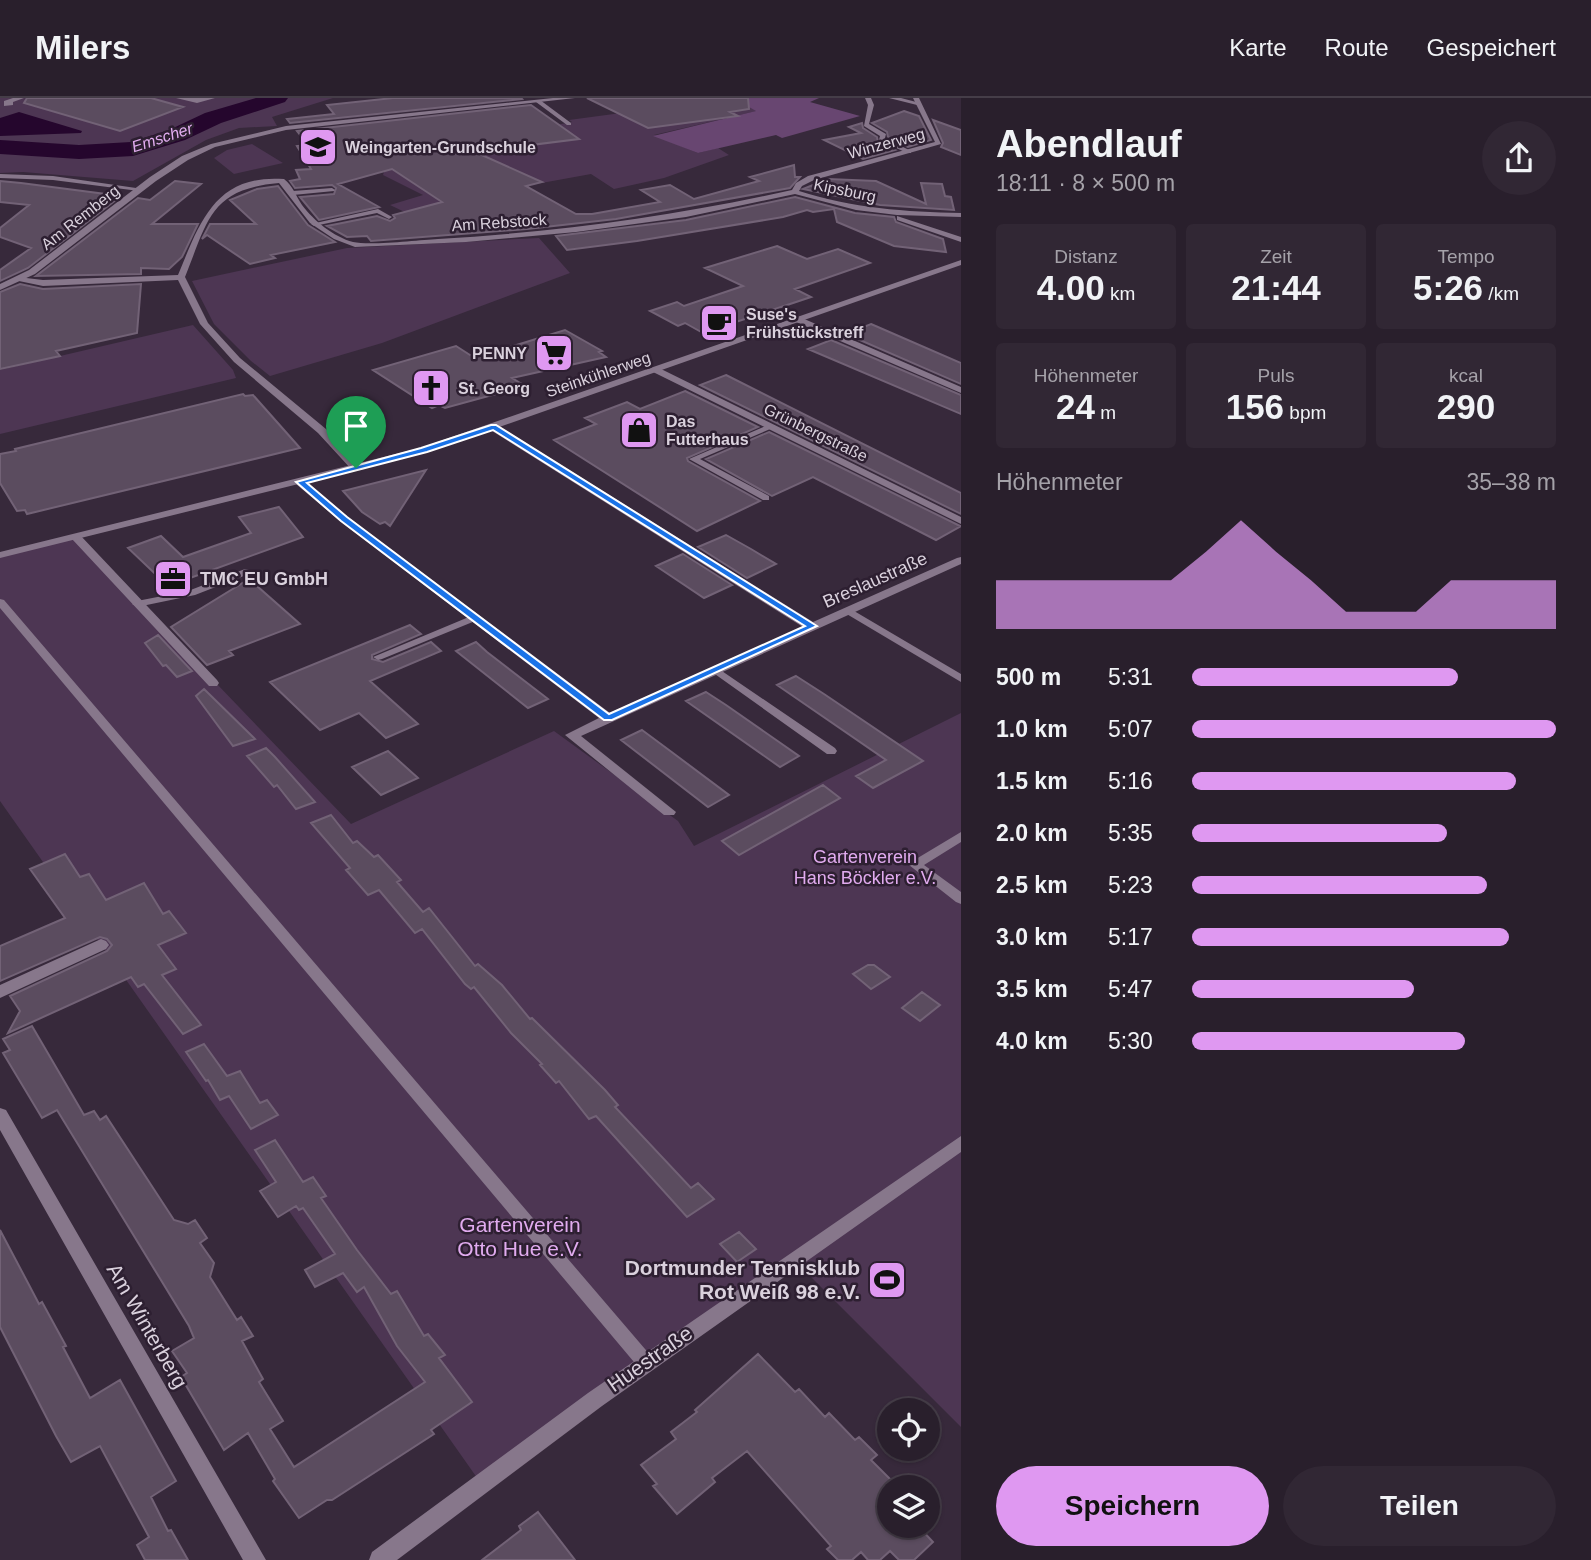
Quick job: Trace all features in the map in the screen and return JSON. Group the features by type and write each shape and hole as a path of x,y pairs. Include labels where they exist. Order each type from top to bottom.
{"street":[{"path":"6,106 11,104 6,103 21,98"},
{"path":"179,98 197,101 212,98"},
{"name":"Am Remberg","path":"0,287 18,280 174,165 213,145 257,133 572,98"},
{"name":"Winzerweg","path":"795,192 799,185 811,178 940,143 917,100"},
{"path":"538,102 569,124"},
{"path":"0,176 53,178 139,189"},
{"path":"293,193 291,188 281,181 231,189 212,206 181,277 204,324 232,355 322,432 356,468"},
{"name":"Kipsburg","path":"795,192 849,208 890,214 961,215"},
{"name":"Am Rebstock","path":"293,193 314,224 331,237 355,245 572,231 724,209 795,192"},
{"name":"Kipsburg","path":"890,214 961,240"},
{"name":"Steinkühlerweg","path":"0,555 424,450 961,262"},
{"path":"18,280 43,283 181,277"},
{"path":"799,320 961,390"},
{"name":"Grünbergstraße","path":"656,370 961,521"},
{"path":"494,427 812,626"},
{"path":"300,482 344,519 608,718"},
{"path":"75,537 214,683"},
{"name":"Breslaustraße","path":"668,812 572,735 961,560"},
{"path":"0,992 101,946"},
{"name":"Am Winterberg","path":"0,1115 256,1560"},
{"name":"Huestraße","path":"380,1560 480,1482 645,1362 961,1143"}],"lane":[{"path":"868,98 871,105 866,125 884,135 881,139 909,152"},
{"path":"892,98 917,100"},
{"path":"293,193 332,190"},
{"path":"314,224 378,211 388,216"},
{"path":"766,498 693,459 771,427"},
{"path":"137,604 191,593 245,572"},
{"path":"0,602 645,1362"},
{"path":"849,611 961,680"},
{"path":"378,657 476,617"},
{"path":"716,670 831,751"},
{"path":"961,836 915,865 961,899"}],"green space":[{"path":"0,98 333,98 272,117 277,126 239,128 206,140 133,181 23,172 0,173"},
{"path":"733,98 757,111 654,135 698,153 718,148 729,155 664,178 614,189 591,174 525,186 413,216 390,205 423,195 383,175 384,172 366,161 572,122 569,120"},
{"path":"252,144 283,163 234,174 214,158 227,150"},
{"path":"539,238 570,273 382,343 270,376 214,324 192,281 347,248"},
{"path":"193,325 233,370 236,378 0,434 0,370"},
{"path":"76,537 351,824 554,731 678,821 694,846 961,713 961,1427 940,1406 940,1398 932,1398 795,1261 480,1482 0,801 0,555"}],"shaded area":[{"path":"733,98 819,98 810,102 860,116 782,138 776,135 698,153 653,136 756,111"},
{"path":"19,112 82,131 0,136 0,118"}],"building":[{"path":"27,98 151,98 183,107 120,131 24,103"},
{"path":"393,98 522,99 290,123 287,119 334,114 327,105"},
{"path":"587,98 748,98 749,109 730,112 738,116 648,128"},
{"path":"531,105 579,139 475,152 542,182 526,186 576,214 592,214 660,202 641,190 670,185 694,199 759,181 750,177 794,165 795,177 800,177 790,188 616,219 371,241 367,236 347,237 327,226 377,216 390,221 395,218 393,215 442,202 392,169 338,184 379,207 319,220 300,197 334,194 336,188 332,185 295,188 290,181 300,179 296,170 311,169 297,146 308,145 297,131"},
{"path":"904,111 919,116 931,140 908,147 888,137 887,132 872,123"},
{"path":"933,120 961,130 961,155 941,147 943,143"},
{"path":"862,123 863,128 877,137 878,142 895,150 863,159 824,140 861,133 849,127"},
{"path":"828,179 876,181 926,204 921,183 942,184 945,196 951,197 954,210 880,205 803,189"},
{"path":"0,181 121,196 28,268 0,281 0,270 31,248 0,237 0,228 29,205 0,202"},
{"path":"175,181 201,184 152,224 198,224 182,257 169,269 141,268 141,274 36,276 138,198 150,200"},
{"path":"278,186 308,225 335,242 271,255 275,258 250,264 207,235 202,239 210,224 256,224 230,200 257,189"},
{"path":"795,197 855,213 894,217 896,222 943,239 946,252 894,246 837,222 834,209 813,212 807,210 783,217 567,250 556,236 686,220"},
{"path":"777,246 807,259 838,249 870,263 795,289 811,297 703,333 685,323 678,326 650,311 677,302 684,306 743,286 705,268"},
{"path":"20,284 43,289 141,284 137,333 56,351 60,356 0,369 0,292"},
{"path":"871,324 961,363 961,384 846,334"},
{"path":"565,330 602,351 599,352 606,357 512,378 525,386 445,408 439,405 432,408 373,370 456,346 470,355 497,351"},
{"path":"831,340 961,395 961,414 808,349"},
{"path":"726,375 961,493 961,514 700,385"},
{"path":"685,391 758,427 687,458 760,501 697,531 554,440 596,424 585,418 627,402 640,409"},
{"path":"243,394 253,395 300,448 27,514 25,510 17,511 0,483 0,454"},
{"path":"769,432 961,526 936,540 813,477 772,496 706,459"},
{"path":"426,470 390,526 385,522 380,524 362,512 343,491"},
{"path":"279,507 303,537 168,586 128,548 161,536 183,557 251,533 239,517"},
{"path":"726,535 776,564 747,578 698,547"},
{"path":"683,554 732,585 704,598 656,566"},
{"path":"249,579 300,624 229,651 233,655 207,665 171,627"},
{"path":"410,625 421,634 372,655 372,659 383,662 431,642 441,651 370,681 418,724 386,738 359,713 320,730 270,682"},
{"path":"158,635 192,671 177,677 166,665 163,666 145,643"},
{"path":"476,642 548,699 528,708 456,651"},
{"path":"796,676 923,761 873,788 856,776 886,760 777,685"},
{"path":"204,689 255,739 233,746 196,696"},
{"path":"706,692 799,756 780,767 686,701"},
{"path":"642,730 729,795 708,807 621,740"},
{"path":"266,748 315,802 296,809 277,785 274,787 247,756"},
{"path":"388,751 418,778 381,795 352,767"},
{"path":"823,785 840,798 739,855 722,841"},
{"path":"331,815 353,843 357,841 374,857 378,855 401,880 397,882 423,912 429,908 475,966 478,964 502,985 530,1019 532,1018 605,1090 618,1105 615,1107 691,1188 698,1183 714,1199 687,1217 596,1116 589,1119 559,1081 556,1083 474,987 471,989 465,984 422,929 415,933 379,890 368,895 346,870 350,868 311,823"},
{"path":"65,854 80,877 89,874 106,900 144,883 163,914 169,911 186,933 158,945 176,969 162,975 201,1025 183,1034 144,984 138,987 131,977 8,1033 20,1011 10,996 107,951 112,945 107,939 100,937 0,981 0,946 65,918 30,869"},
{"path":"868,965 874,965 890,977 871,989 853,974"},
{"path":"922,992 940,1005 920,1021 902,1008"},
{"path":"32,1026 84,1115 94,1111 100,1120 106,1116 174,1220 188,1224 195,1220 207,1238 200,1243 214,1263 210,1277 237,1320 241,1317 253,1336 242,1341 263,1379 259,1382 283,1421 270,1429 294,1467 425,1382 397,1346 364,1287 357,1292 343,1273 315,1287 305,1270 335,1254 303,1208 299,1210 296,1206 278,1217 260,1191 276,1182 255,1150 275,1140 303,1182 313,1177 326,1196 321,1198 357,1250 391,1294 397,1291 424,1336 428,1334 445,1355 439,1358 472,1402 431,1430 434,1434 332,1500 327,1500 299,1518 273,1481 275,1479 248,1433 224,1450 181,1377 187,1373 172,1351 194,1338 189,1326 57,1110 42,1118 3,1053 10,1050 3,1039"},
{"path":"204,1044 227,1076 240,1071 260,1103 267,1100 278,1115 251,1129 229,1096 220,1100 186,1052"},
{"path":"0,1230 39,1304 42,1302 66,1346 63,1347 90,1398 120,1380 176,1481 151,1497 168,1531 171,1530 188,1560 145,1560 137,1545 149,1537 100,1446 71,1462 56,1436 0,1327"},
{"path":"739,1232 756,1249 737,1262 720,1244"},
{"path":"758,1354 795,1392 799,1389 825,1417 829,1413 855,1440 859,1437 877,1455 871,1460 886,1475 877,1475 877,1538 929,1538 933,1542 914,1560 899,1560 890,1551 880,1560 868,1560 861,1552 852,1560 838,1560 827,1549 831,1546 747,1451 712,1478 715,1482 677,1514 653,1486 657,1484 641,1465 676,1439 671,1432 697,1412 695,1410"},
{"path":"538,1512 575,1560 482,1560 521,1530 519,1526"}],"waterway":[{"name":"Emscher","path":"0,147 79,152 133,149 177,135 213,118 278,98"}],"place":[{"name":"Weingarten-Grundschule","path":"318,147"},
{"name":"Suse's Frühstückstreff","path":"719,323"},
{"name":"PENNY","path":"554,353"},
{"name":"St. Georg","path":"431,388"},
{"name":"Das Futterhaus","path":"639,430"},
{"name":"TMC EU GmbH","path":"173,579"},
{"name":"Dortmunder Tennisklub Rot Weiß 98 e.V.","path":"887,1280"}],"route":[{"path":"494,427 812,626 608,718 344,519 300,482 356,468 424,450 494,427"}],"park label":[{"name":"Gartenverein Hans Böckler e.V.","path":"865,867"},
{"name":"Gartenverein Otto Hue e.V.","path":"520,1237"}]}
